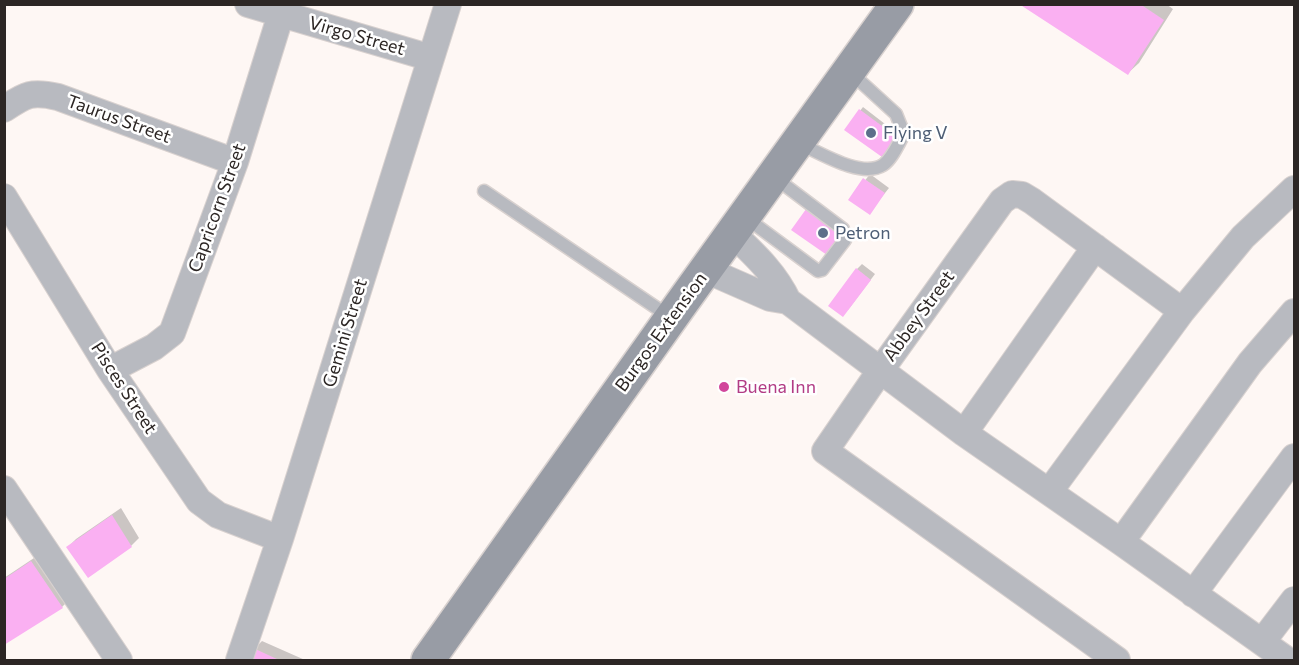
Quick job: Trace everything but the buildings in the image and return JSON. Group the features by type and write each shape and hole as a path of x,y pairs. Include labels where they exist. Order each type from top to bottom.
{"main road":[{"name":"Burgos Extension","path":"428,660 897,4"}],"street":[{"name":"Virgo Street","path":"248,4 431,58"},
{"name":"Gemini Street","path":"238,660 280,539 448,4"},
{"name":"Capricorn Street","path":"110,370 154,347 172,333 235,162 281,14"},
{"name":"Taurus Street","path":"4,109 19,99 37,92 58,97 235,162"},
{"path":"1049,492 1182,311 1243,237 1294,189"},
{"name":"Abbey Street","path":"1095,248 1022,195 1012,194 1002,201 825,450 1117,660"},
{"name":"Pisces Street","path":"4,197 110,370 199,501 219,515 280,539"},
{"path":"738,225 781,285 788,301"},
{"path":"964,433 1095,248 1182,311"},
{"path":"706,270 770,298 788,301 964,433 1287,660"},
{"path":"1121,542 1250,363 1294,312"},
{"path":"1193,594 1294,456"},
{"path":"4,489 119,660"},
{"path":"1262,642 1294,600"}],"lane":[{"path":"797,142 855,169 871,170 884,165 904,134 896,114 849,71"},
{"path":"738,225 818,270 822,270 845,240 843,229 773,176"},
{"path":"484,191 671,318"}],"place":[{"name":"Flying V","path":"871,133"},
{"name":"Petron","path":"823,233"},
{"name":"Buena Inn","path":"724,387"}]}
